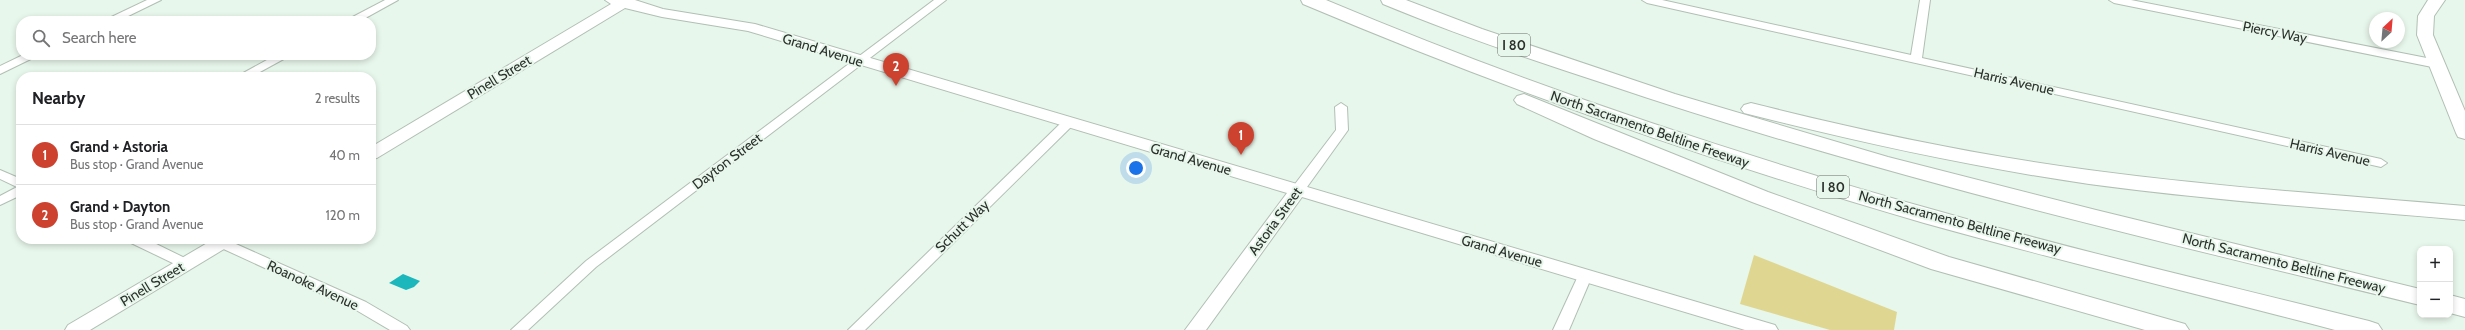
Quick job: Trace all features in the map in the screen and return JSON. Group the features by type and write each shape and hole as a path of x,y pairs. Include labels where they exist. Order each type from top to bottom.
{"highway":[{"name":"North Sacramento Beltline Freeway","path":"1310,0 1404,40 1555,97 1731,156 1932,217 2369,330"},
{"path":"1310,0 1381,37 1466,76 1602,134 1760,197 1940,263 2176,330"},
{"name":"North Sacramento Beltline Freeway","path":"1390,0 1638,89 1746,123 1952,182 2417,296"},
{"path":"1638,89 1718,101 1825,128 1954,155 2089,177 2226,193 2465,213"}],"main road":[{"path":"2437,0 2428,10 2424,21 2425,35 2465,133"}],"street":[{"path":"120,16 156,0"},
{"path":"361,16 392,0"},
{"name":"Dayton Street","path":"519,330 591,264 941,0"},
{"name":"Harris Avenue","path":"1647,0 2381,163"},
{"path":"1916,59 1925,0"},
{"name":"Piercy Way","path":"2114,0 2437,64"},
{"name":"Grand Avenue","path":"621,1 662,13 750,27 1068,123 1768,330"},
{"name":"Pinell Street","path":"376,151 621,1"},
{"path":"0,70 22,60"},
{"path":"252,72 275,60"},
{"name":"Astoria Street","path":"1195,330 1342,130 1341,107"},
{"name":"Schutt Way","path":"856,330 1068,123"},
{"path":"0,174 16,182"},
{"path":"0,200 16,192"},
{"path":"144,244 186,264"},
{"name":"Pinell Street","path":"76,330 220,244"},
{"name":"Roanoke Avenue","path":"231,244 361,306 402,330"},
{"path":"1561,330 1585,276"}],"shaded area":[{"path":"1754,255 1897,312 1894,330 1830,330 1740,304"}],"water":[{"path":"403,274 420,281 414,287 406,290 389,283"}],"place":[{"name":"Grand + Dayton","path":"896,86"},
{"name":"Grand + Astoria","path":"1241,155"}]}
